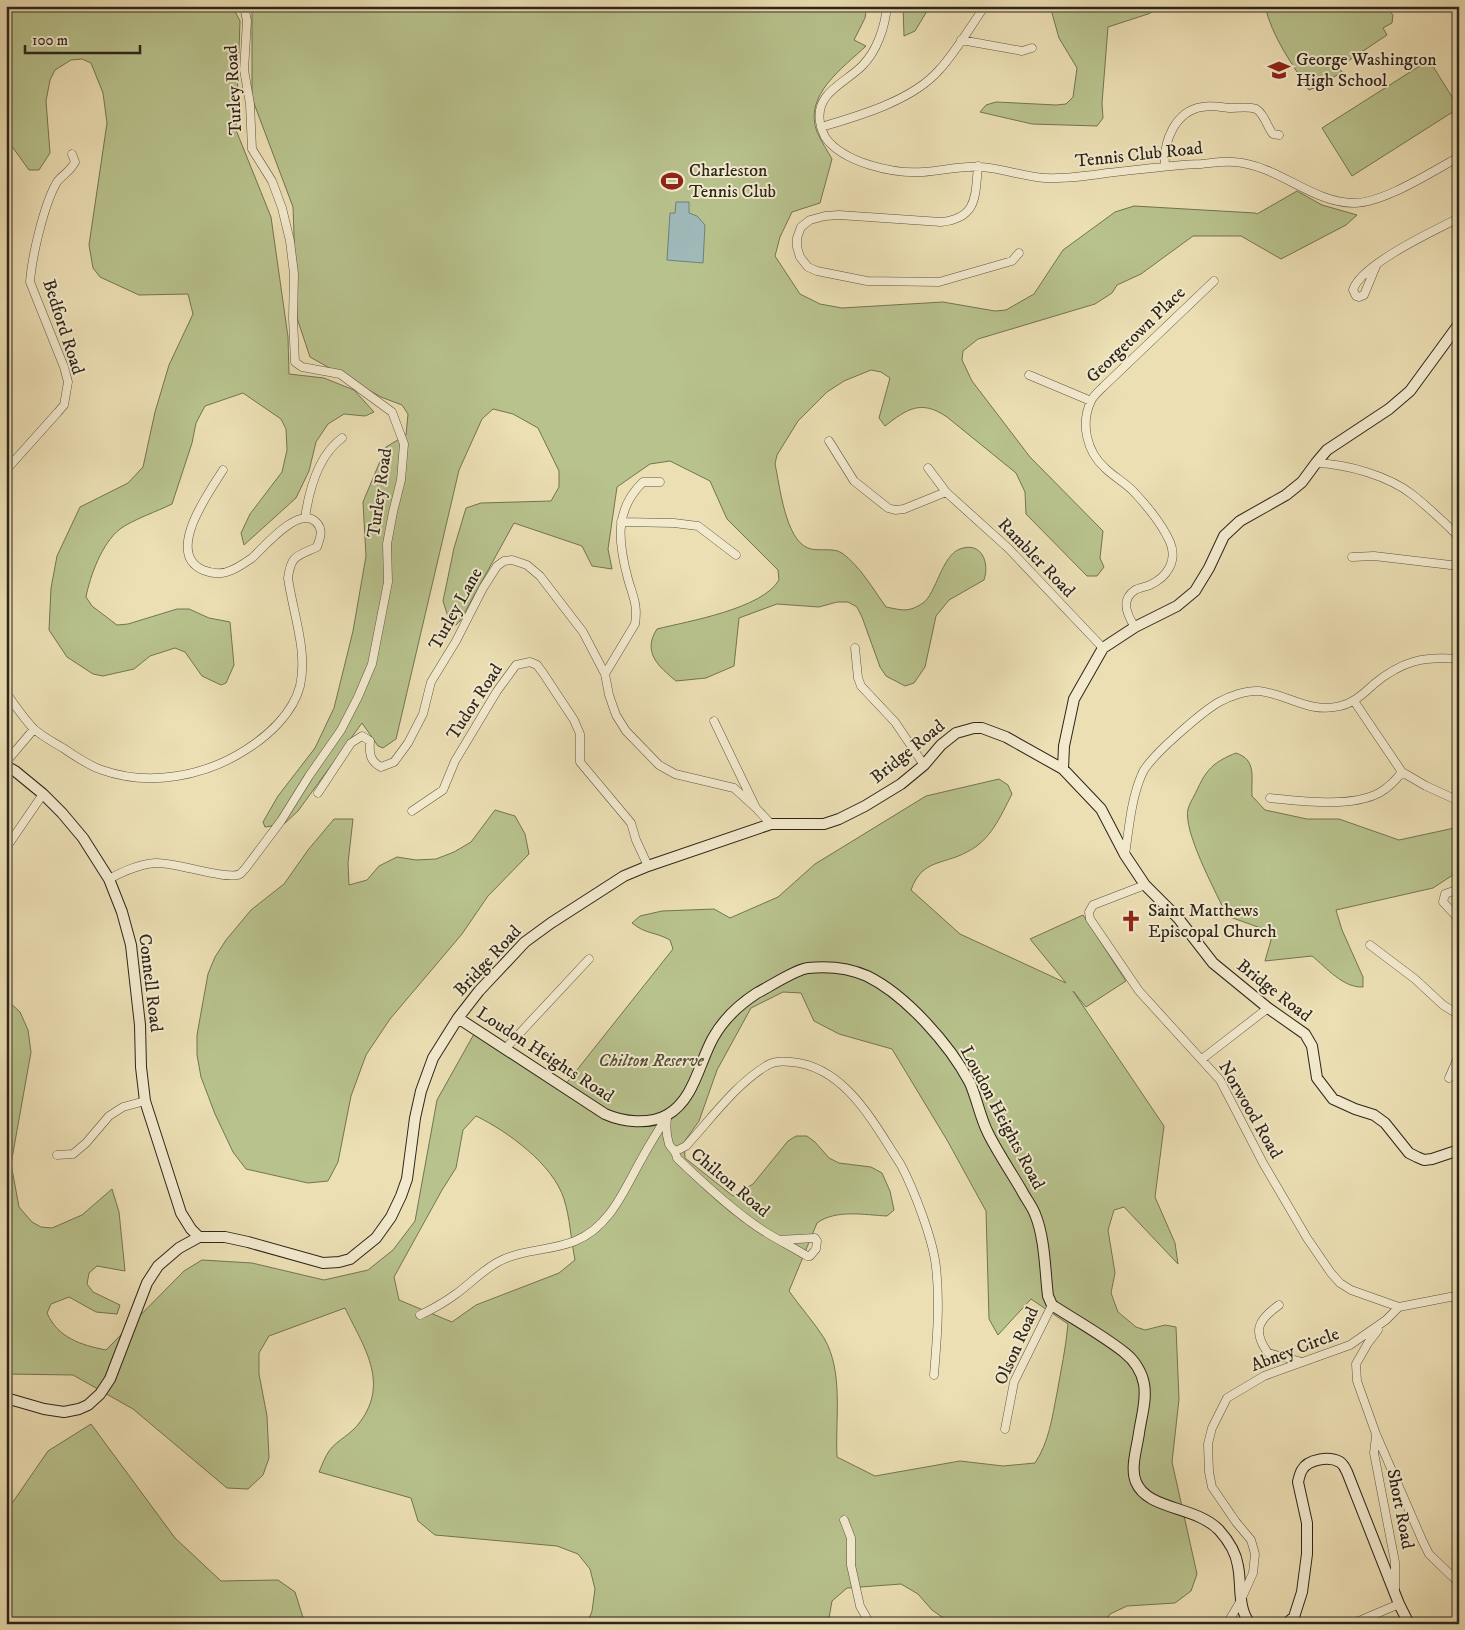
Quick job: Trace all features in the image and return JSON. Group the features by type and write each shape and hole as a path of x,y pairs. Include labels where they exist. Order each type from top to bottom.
{"street":[{"name":"Turley Road","path":"109,879 139,865 157,863 175,864 220,874 239,875 281,821 341,730 358,697 372,664 388,582 388,544 393,512 402,480 404,444 392,412 340,374 302,367 295,362 294,274 290,241 282,208 272,181 252,149 250,104 244,70 247,21 244,6"},
{"path":"887,6 886,17 875,49 862,66 832,88 822,103 819,115 821,127 867,114 916,90 940,70 985,6"},
{"path":"961,40 1022,51 1032,48"},
{"path":"1165,166 1164,158 1167,140 1173,128 1186,115 1202,106 1255,109 1262,114 1268,129 1273,134 1279,135"},
{"name":"Tennis Club Road","path":"821,127 826,137 838,150 870,165 895,172 922,172 978,166 1045,178 1079,177 1165,166 1234,162 1260,166 1322,196 1354,203 1371,201 1388,195 1459,158"},
{"name":"Bedford Road","path":"6,470 64,405 68,382 64,367 30,282 31,268 50,195 59,179 70,171 75,162 72,154"},
{"path":"978,166 973,203 968,212 949,221 941,222 838,215 810,220 801,228 797,238 800,258 808,267 817,271 867,281 939,282 1012,261 1019,253"},
{"path":"1376,266 1398,249 1459,218"},
{"name":"Georgetown Place","path":"1135,627 1128,617 1126,606 1128,598 1136,590 1152,584 1168,572 1174,559 1170,544 1153,515 1134,491 1104,468 1092,453 1086,437 1091,401 1103,387 1214,281"},
{"path":"1063,769 1064,746 1074,699 1103,648 1135,627 1177,606 1195,591 1209,568 1224,536 1240,521 1286,495 1302,482 1328,450 1389,410 1410,392 1459,324"},
{"path":"1029,375 1091,401"},
{"path":"305,518 307,504 320,466 332,446 342,438"},
{"path":"829,441 854,481 888,508 904,509 946,492"},
{"path":"1316,463 1335,464 1390,481 1412,494 1459,537"},
{"name":"Rambler Road","path":"928,468 946,492 1008,548 1103,648"},
{"path":"6,694 34,729 76,757 102,770 127,776 152,778 178,776 202,771 223,763 263,739 280,721 293,702 299,688 303,666 288,578 290,564 301,553 317,547 321,532 320,527 314,520 303,517 292,522 250,559 234,570 225,573 212,573 196,566 189,555 188,541 190,529 199,508 223,470"},
{"path":"605,674 635,624 636,604 620,537 622,514 634,490 643,482 660,482"},
{"path":"621,522 698,526 736,556"},
{"path":"1352,557 1374,556 1459,566"},
{"name":"Turley Lane","path":"318,793 351,743 362,736 370,742 369,752 374,763 381,768 394,762 408,743 423,714 431,682 456,640 489,577 497,566 504,561 512,560 527,565 540,576 583,632 605,674 609,695 616,715 626,731 659,766 675,774 734,788 756,808"},
{"path":"855,648 858,678 861,686 895,722 924,765"},
{"path":"1125,856 1135,794 1142,771 1192,722 1220,702 1242,693 1258,691 1302,705 1320,708 1339,707 1354,701 1385,675 1410,662 1436,658 1459,659"},
{"name":"Tudor Road","path":"412,811 443,790 455,761 497,691 516,666 530,662 537,665 543,672 574,720 580,734 580,762 631,824 648,866"},
{"path":"1354,701 1402,772 1426,786 1459,801"},
{"path":"714,721 756,808 770,824"},
{"name":"Bridge Road","path":"458,1018 479,991 525,942 624,876 770,824 824,824 839,819 901,784 924,765 941,744 956,733 974,728 982,728 1006,736 1063,769 1101,809 1125,856 1145,885 1178,918 1213,964 1268,1008 1305,1034 1312,1046 1316,1078 1333,1099 1374,1115 1385,1123 1409,1154 1424,1160 1459,1150"},
{"path":"6,764 34,729"},
{"name":"Connell Road","path":"6,764 43,794 62,813 82,838 109,879 122,912 131,945 140,1025 141,1067 145,1101 181,1212 198,1237"},
{"path":"1270,798 1325,802 1355,800 1379,793 1395,781 1402,772"},
{"path":"6,848 43,794"},
{"name":"Norwood Road","path":"1145,885 1092,905 1089,912 1090,919 1139,991 1220,1080 1263,1163 1307,1238 1331,1273 1351,1290 1399,1307"},
{"path":"1459,889 1445,894 1443,902 1459,919"},
{"path":"1370,946 1415,979 1443,1005 1459,1015"},
{"path":"505,1049 589,959"},
{"name":"Loudon Heights Road","path":"198,1237 225,1237 324,1263 350,1259 376,1238 391,1217 407,1179 415,1118 426,1074 433,1058 458,1018 586,1102 614,1118 645,1121 668,1114 685,1098 712,1039 734,1012 755,995 805,968 836,967 866,976 898,995 923,1019 947,1048 970,1083 987,1131 1035,1214 1040,1232 1048,1296 1052,1305"},
{"path":"1202,1059 1268,1008"},
{"path":"1449,1078 1459,1055"},
{"path":"676,1151 686,1146 736,1089 768,1064 785,1061 806,1063 824,1071 845,1087 860,1104 901,1165 928,1232 936,1265 937,1333 934,1375"},
{"path":"57,1154 73,1154 86,1143 109,1116 123,1107 145,1101"},
{"path":"420,1315 458,1293 499,1261 516,1254 562,1246 590,1234 621,1199 668,1114"},
{"name":"Chilton Road","path":"668,1114 666,1130 670,1146 676,1151 677,1158 731,1206 779,1240"},
{"path":"6,1398 44,1409 64,1412 88,1405 100,1394 110,1379 147,1282 158,1266 179,1248 198,1237"},
{"path":"1450,1297 1459,1306"},
{"path":"1399,1307 1459,1297"},
{"path":"1052,1305 1126,1353 1138,1368 1144,1385 1144,1393 1134,1470 1136,1482 1144,1494 1151,1500 1196,1514 1217,1528 1229,1541 1238,1564 1240,1602 1244,1617 1250,1624"},
{"name":"Olson Road","path":"1005,1430 1014,1382 1052,1305"},
{"path":"1280,1305 1268,1313 1260,1323 1261,1344 1268,1353 1302,1362"},
{"name":"Abney Circle","path":"1399,1307 1368,1343 1356,1364 1357,1381 1376,1434 1422,1542 1430,1554 1459,1583"},
{"name":"Abney Circle","path":"1227,1624 1230,1622 1253,1573 1255,1554 1251,1540 1212,1487 1209,1472 1208,1444 1212,1428 1227,1398 1264,1376 1350,1345 1386,1320"},
{"name":"Short Road","path":"1376,1434 1374,1453 1394,1562 1395,1590"},
{"path":"1286,1624 1294,1617 1302,1592 1307,1554 1307,1523 1298,1482 1302,1468 1317,1460 1334,1460 1343,1464 1399,1604 1409,1624"},
{"path":"844,1520 851,1538 851,1565 860,1606 870,1624"},
{"path":"1352,1624 1399,1604"}],"green space":[{"path":"6,6 232,6 240,21 236,130 271,217 288,337 289,374 324,378 354,390 374,412 365,416 344,414 328,424 316,442 309,471 296,498 244,545 241,533 250,514 282,472 287,450 286,429 281,419 243,393 205,406 196,423 192,443 172,504 120,529 102,551 90,579 86,597 92,606 117,625 128,624 177,609 189,609 209,618 230,622 234,665 226,683 221,685 202,676 185,652 175,648 150,656 134,669 103,676 93,674 67,657 49,630 51,588 57,556 80,507 128,483 143,467 155,412 169,365 193,314 188,294 139,295 100,277 93,268 89,245 107,123 103,93 91,63 82,59 71,60 55,70 50,80 46,101 50,153 39,170 29,170 11,145 6,145"},
{"path":"252,6 867,6 865,18 854,40 866,46 828,83 820,94 816,106 814,119 817,132 832,159 820,203 792,212 780,237 775,256 800,294 820,304 842,308 943,302 995,311 1006,310 1034,294 1063,250 1115,212 1134,206 1257,214 1297,191 1322,205 1357,215 1346,225 1281,259 1241,236 1193,236 1141,274 1117,285 1112,293 1095,304 978,339 963,351 962,360 972,381 1030,457 1103,531 1100,558 1104,567 1097,576 1087,576 1026,514 1025,492 1016,473 947,417 929,408 914,408 885,426 879,418 890,378 881,372 871,370 844,381 827,392 798,421 777,455 775,464 785,511 794,534 800,543 808,548 834,550 849,558 886,607 901,610 923,603 932,592 948,559 960,549 973,548 985,560 986,573 984,580 949,600 936,616 925,667 914,683 905,686 886,676 880,667 857,607 848,602 837,602 819,607 777,604 739,618 734,666 706,678 676,681 663,670 652,652 651,645 657,629 705,618 741,606 757,599 770,590 779,580 778,570 727,519 710,481 670,461 650,464 617,487 608,549 612,569 592,566 582,546 514,523 460,621 456,625 450,623 443,601 454,548 466,508 481,503 551,501 559,487 559,471 538,428 513,414 493,409 482,419 459,470 396,739 383,748 378,746 362,723 298,811 284,824 265,827 263,822 278,796 315,748 334,708 353,631 366,556 363,502 386,447 406,435 408,414 402,405 381,397 310,357 297,318 293,207 252,98"},
{"path":"903,6 930,6 915,31 904,36"},
{"path":"1050,6 1165,6 1148,14 1108,27 1102,103 1103,118 1097,126 1032,124 980,112 986,105 996,102 1056,105 1066,104 1073,97 1077,68 1059,38"},
{"path":"1265,6 1385,6 1393,15 1392,23 1383,28 1387,35 1339,67 1342,72 1309,90 1289,60 1272,29"},
{"path":"1429,60 1459,108 1352,176 1322,128"},
{"path":"1236,753 1243,756 1250,765 1252,770 1252,796 1265,810 1307,819 1339,819 1399,840 1459,827 1459,871 1433,888 1336,910 1342,930 1363,977 1363,987 1342,981 1312,956 1265,961 1271,940 1269,931 1230,917 1224,910 1190,831 1188,809 1201,781 1209,770 1218,762"},
{"name":"Chilton Reserve","path":"999,779 1008,785 1012,794 994,827 982,841 967,852 927,868 921,873 911,890 960,934 1066,983 1030,939 1083,915 1126,981 1086,1007 1073,991 1164,1126 1155,1197 1175,1243 1178,1264 1124,1207 1114,1210 1108,1230 1115,1273 1111,1293 1118,1312 1136,1327 1145,1330 1165,1325 1176,1327 1179,1399 1172,1462 1197,1574 1191,1591 1175,1603 1127,1606 1110,1614 1103,1624 952,1624 932,1610 918,1594 901,1584 847,1588 832,1601 828,1624 587,1624 592,1611 595,1589 590,1569 578,1554 557,1546 435,1535 418,1521 411,1498 319,1472 329,1451 360,1422 369,1407 373,1393 373,1378 366,1350 345,1308 269,1336 259,1353 259,1374 267,1416 269,1458 263,1475 248,1489 227,1488 133,1409 73,1375 6,1374 6,999 20,1012 28,1030 31,1052 11,1164 19,1207 32,1222 41,1227 52,1228 82,1215 112,1189 119,1212 125,1271 97,1266 89,1273 87,1284 93,1292 120,1305 117,1314 96,1312 69,1297 51,1304 47,1313 57,1329 71,1339 88,1346 106,1350 184,1271 202,1260 252,1263 324,1280 368,1270 393,1250 415,1221 437,1100 474,1034 561,1090 673,949 670,940 641,929 632,923 640,916 662,911 714,909 730,918 778,897 815,864 926,796","holes":["783,992 801,993 814,1021 839,1034 892,1049 947,1140 986,1211 989,1319 998,1335 1031,1299 1068,1324 1052,1421 1044,1447 1035,1463 1003,1466 960,1461 875,1476 837,1457 837,1396 834,1366 830,1351 820,1332 789,1291 817,1223 842,1214 887,1216 894,1210 890,1191 882,1173 871,1167 839,1163 829,1158 807,1136 796,1136 788,1141 753,1184 733,1196 685,1158 684,1142 699,1121 717,1070 751,1008","476,1116 501,1130 528,1150 550,1173 564,1199 575,1260 559,1273 476,1305 452,1322 399,1300 394,1277 456,1168 463,1130"]},
{"path":"495,810 515,816 525,834 529,854 488,896 462,934 390,1019 366,1055 351,1096 338,1162 328,1181 308,1183 246,1169 233,1152 215,1114 201,1077 197,1055 197,1035 208,974 215,957 226,940 251,910 284,884 308,850 334,819 353,819 348,863 349,885 367,880 379,866 397,857 416,860 436,859 454,852 471,842"},
{"path":"91,1424 175,1538 221,1581 278,1580 295,1592 305,1624 6,1624 6,1512 48,1451"}],"water":[{"path":"676,202 689,202 689,213 697,216 705,225 703,263 667,260 670,213 675,213"}],"place":[{"name":"George Washington High School","path":"1279,70"},
{"name":"Charleston Tennis Club","path":"672,181"},
{"name":"Saint Matthews Episcopal Church","path":"1131,921"}]}
